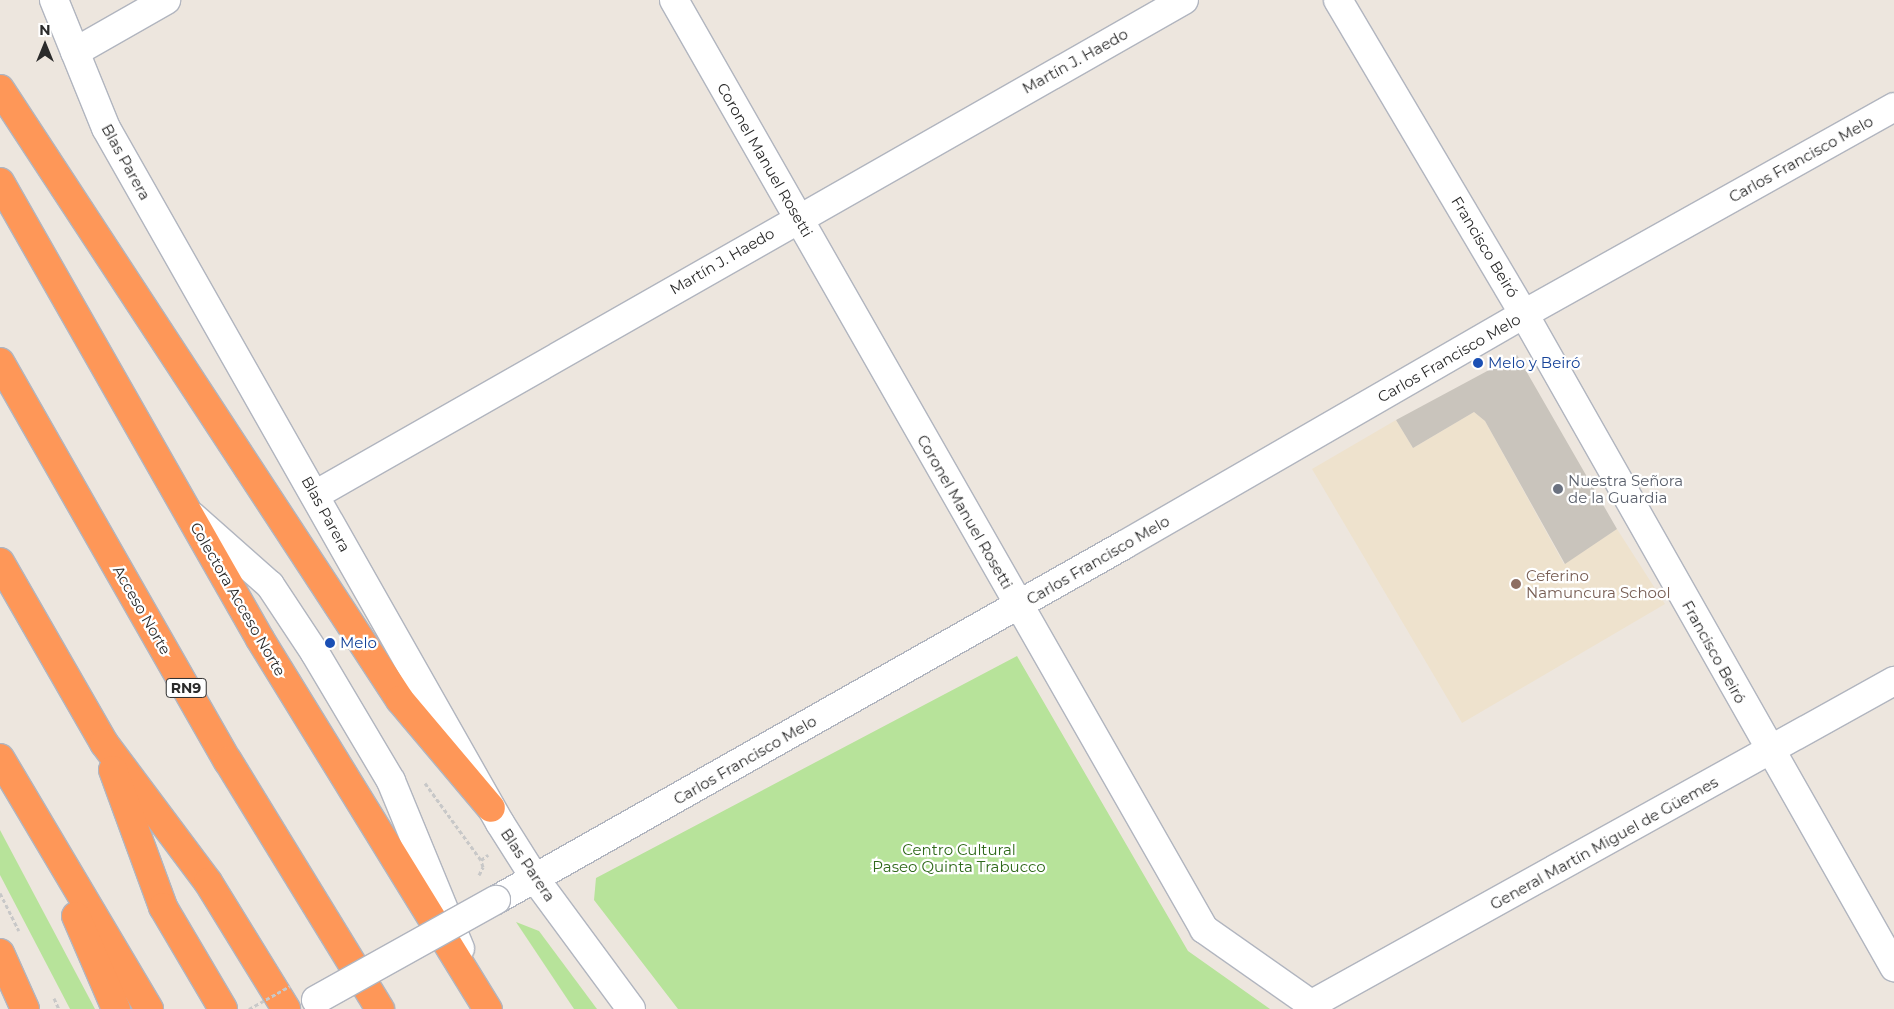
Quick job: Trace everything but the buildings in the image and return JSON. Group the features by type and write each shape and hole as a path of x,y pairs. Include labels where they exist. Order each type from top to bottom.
{"highway":[{"path":"0,89 400,700 491,808"},
{"name":"Colectora Acceso Norte","path":"0,182 260,639 484,1002"},
{"name":"Acceso Norte","path":"0,362 228,761 380,1009"},
{"path":"0,562 104,743 208,882 286,1009"},
{"path":"104,743 163,907 223,1009"},
{"path":"0,758 148,1009"},
{"path":"32,814 116,1009"},
{"path":"0,952 24,1009"}],"street":[{"name":"Blas Parera","path":"54,0 106,128 491,808 536,880 631,1009"},
{"path":"75,52 166,0"},
{"name":"Coronel Manuel Rosetti","path":"674,0 1204,929 1315,1006"},
{"name":"Martín J. Haedo","path":"315,495 798,217 1184,0"},
{"name":"Francisco Beiró","path":"1338,0 1524,314 1894,967"},
{"name":"Carlos Francisco Melo","path":"299,1009 496,900 536,880 1524,314 1894,107"},
{"path":"188,512 270,585 315,653 391,782 484,1002"},
{"name":"General Martín Miguel de Güemes","path":"1315,1006 1894,681"},
{"path":"0,976 24,1009"}],"path":[{"path":"475,881 484,867 481,860"}],"shaded area":[{"name":"Ceferino Namuncura School","path":"1474,412 1485,421 1564,564 1617,529 1665,604 1462,723 1312,469 1396,420 1413,448"}],"green space":[{"name":"Centro Cultural Paseo Quinta Trabucco","path":"1017,656 1188,951 1270,1009 678,1009 594,900 596,878"},
{"path":"0,830 95,1009 70,1009 0,875"},
{"path":"516,922 539,931 597,1009 574,1009"}],"place":[{"name":"Melo y Beiró","path":"1478,363"},
{"name":"Nuestra Señora de la Guardia","path":"1558,489"},
{"name":"Ceferino Namuncura School","path":"1516,584"},
{"name":"Melo","path":"330,643"}]}
